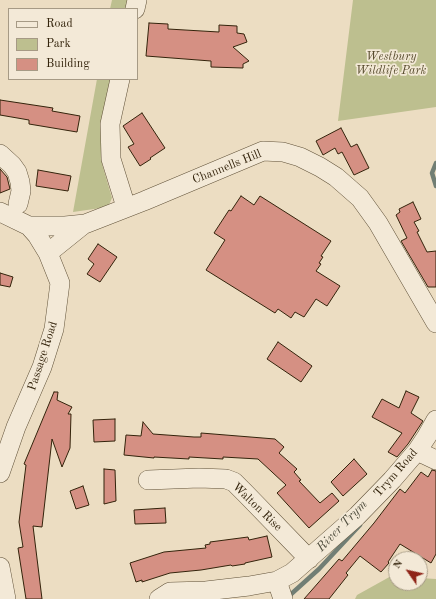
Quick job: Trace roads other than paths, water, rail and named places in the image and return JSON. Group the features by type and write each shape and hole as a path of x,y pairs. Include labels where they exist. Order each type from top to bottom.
{"street":[{"path":"120,80 110,124 111,159 126,208"},
{"name":"Channells Hill","path":"29,226 65,226 85,224 263,151 283,152 300,157 336,177 360,198 378,223 436,323"},
{"path":"0,154 17,172 21,191 18,204"},
{"name":"Passage Road","path":"0,212 29,226 37,235 48,253 60,283 54,329 42,367 16,427 0,473"},
{"name":"Channells Hill","path":"48,253 85,224"},
{"name":"Trym Road","path":"160,599 170,592 206,591 277,581 292,573 357,516 392,480 417,451 436,420"},
{"path":"417,451 436,460"},
{"name":"Walton Rise","path":"148,480 199,478 226,479 234,482 308,559"},
{"path":"0,567 6,599"},
{"path":"277,581 283,599"}],"waterway":[{"name":"River Trym","path":"436,163 432,173 436,186"},
{"name":"River Trym","path":"289,596 319,569 360,525"}],"park label":[{"name":"Westbury Wildlife Park","path":"391,64"}]}
